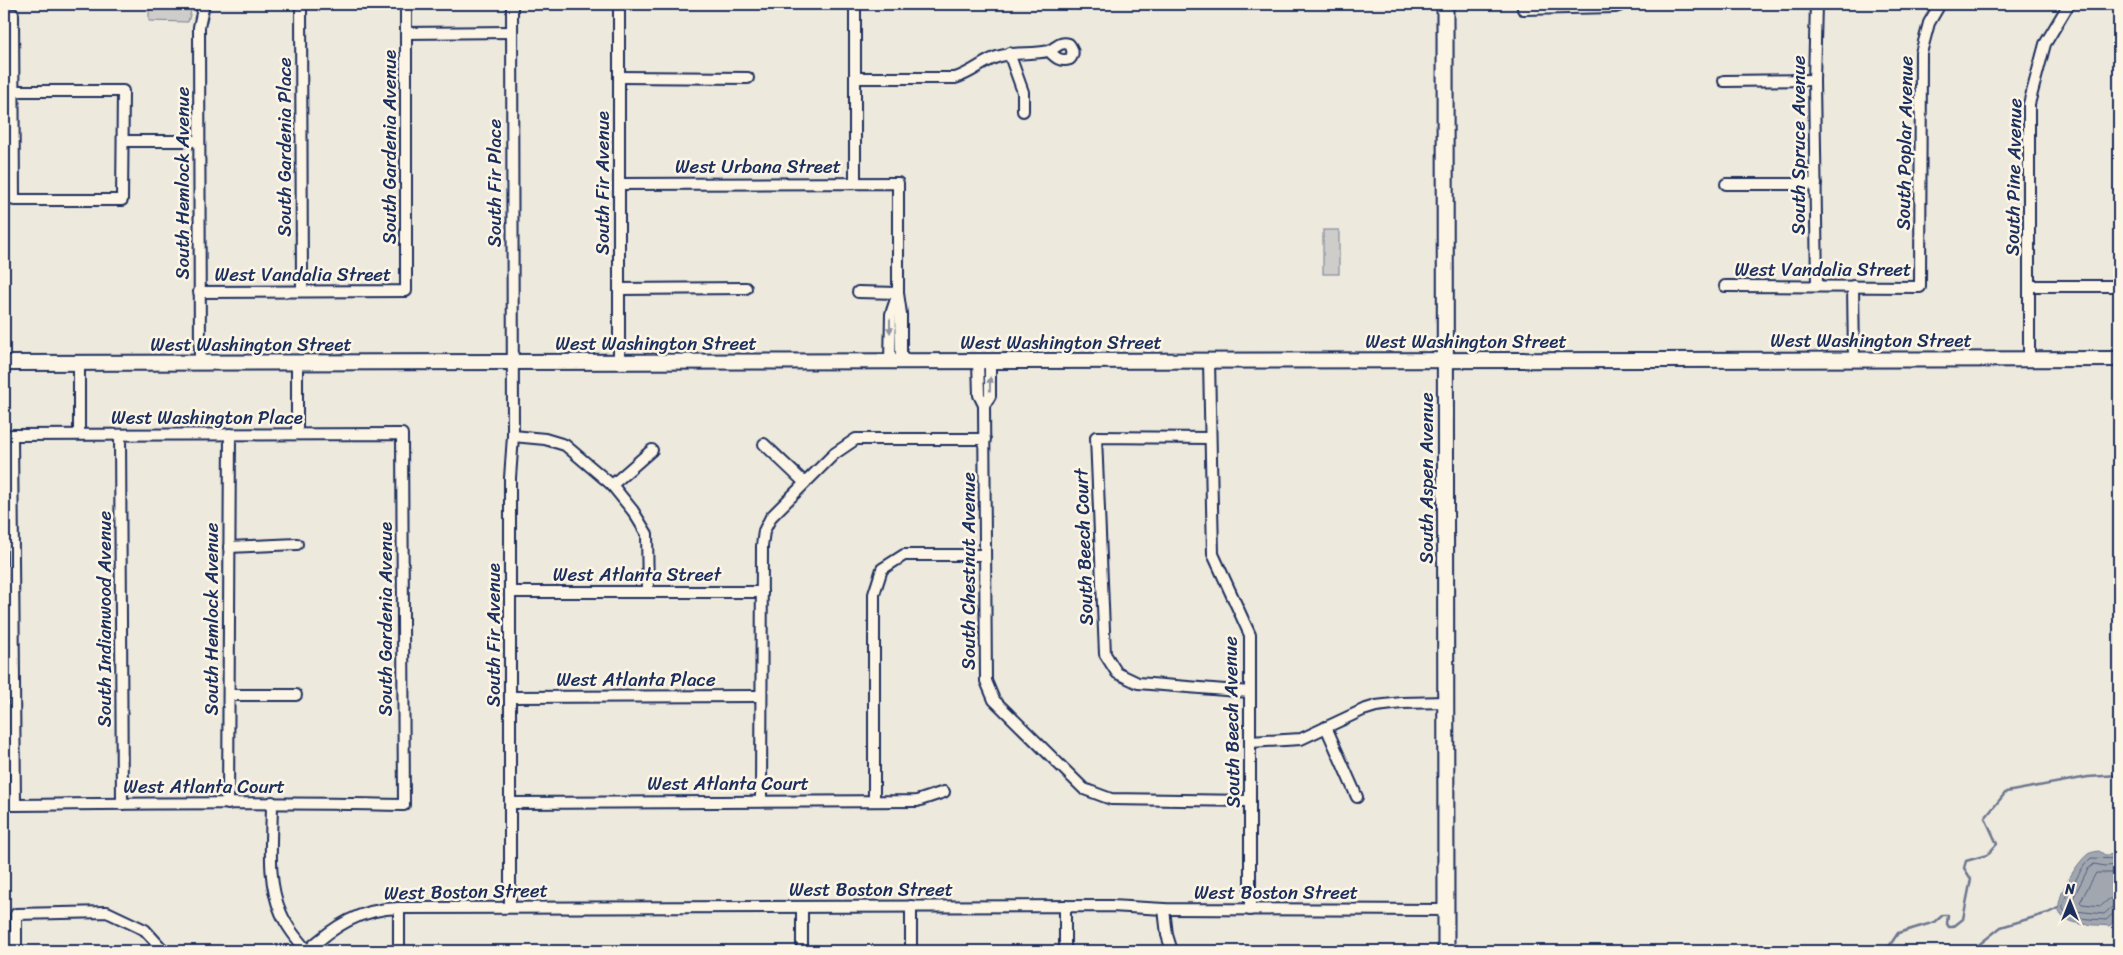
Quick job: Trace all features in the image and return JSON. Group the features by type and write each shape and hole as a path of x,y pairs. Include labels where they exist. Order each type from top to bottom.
{"main road":[{"name":"South Aspen Avenue","path":"1445,4 1446,951"},
{"name":"West Washington Street","path":"4,363 2119,358"}],"street":[{"name":"South Hemlock Avenue","path":"200,363 199,27 204,4"},
{"name":"South Gardenia Place","path":"302,4 302,291"},
{"name":"South Gardenia Avenue","path":"406,4 406,291"},
{"name":"South Fir Place","path":"512,4 512,362"},
{"name":"South Fir Avenue","path":"619,4 620,362"},
{"path":"855,4 855,183"},
{"path":"1523,6 1615,8 1624,4"},
{"name":"South Spruce Avenue","path":"1816,4 1814,80 1817,286"},
{"name":"South Poplar Avenue","path":"1920,287 1921,53 1929,23 1940,4"},
{"name":"South Pine Avenue","path":"2029,359 2028,104 2045,44 2069,4"},
{"path":"13,14 14,200 122,200 123,91 14,91"},
{"path":"406,33 512,32"},
{"path":"855,78 955,78 968,74 995,57 1049,51"},
{"path":"1009,54 1023,92 1023,111"},
{"path":"619,77 748,78"},
{"path":"1724,81 1814,80"},
{"path":"123,142 199,141"},
{"name":"West Urbana Street","path":"619,184 898,183 898,293"},
{"path":"1726,184 1816,184"},
{"name":"West Vandalia Street","path":"1725,286 1920,287"},
{"path":"1853,286 1854,359"},
{"path":"2029,286 2119,286"},
{"path":"619,289 746,288"},
{"name":"West Vandalia Street","path":"199,292 406,291"},
{"path":"858,292 898,293 890,314 896,361"},
{"name":"South Chestnut Avenue","path":"984,361 979,395 984,405 985,439 986,682 994,700 1084,789 1111,799 1250,801"},
{"name":"South Beech Avenue","path":"1209,361 1209,438 1213,554 1250,635 1250,910"},
{"path":"296,362 297,434"},
{"name":"South Fir Avenue","path":"510,907 510,478 513,436 512,362"},
{"path":"79,363 79,434"},
{"name":"South Indianwood Avenue","path":"120,434 122,804"},
{"name":"South Hemlock Avenue","path":"228,804 230,434"},
{"name":"South Gardenia Avenue","path":"402,434 404,805"},
{"name":"West Washington Place","path":"15,805 12,435 402,434"},
{"path":"513,436 545,439 565,446 612,485 633,511 647,534 648,591"},
{"name":"South Beech Court","path":"1209,438 1096,437 1104,654 1117,673 1138,683 1250,692"},
{"path":"761,800 762,554 764,531 772,517 804,482 834,454 856,440 985,439"},
{"path":"764,444 804,482"},
{"path":"612,485 652,450"},
{"path":"229,547 297,544"},
{"path":"874,801 874,594 882,569 904,555 984,555"},
{"name":"West Atlanta Street","path":"510,592 762,592"},
{"path":"229,695 296,695"},
{"name":"West Atlanta Place","path":"511,697 760,696"},
{"path":"1250,742 1301,739 1376,706 1402,703 1446,702"},
{"path":"1326,727 1357,797"},
{"name":"West Atlanta Court","path":"511,803 761,800 917,801 944,792"},
{"path":"272,802 272,866 276,900 289,928 307,951"},
{"name":"West Atlanta Court","path":"4,805 228,804 272,802 404,805"},
{"path":"911,906 911,951"},
{"path":"1065,906 1065,951"},
{"name":"West Boston Street","path":"307,951 336,926 355,916 373,910 399,908 1065,906 1250,910 1446,910"},
{"path":"802,907 802,951"},
{"path":"398,951 399,908"},
{"path":"1164,909 1167,935 1172,951"},
{"path":"16,951 16,914 107,912 145,930 164,951"}],"shaded area":[{"path":"149,4 193,4 188,22 149,21"},
{"path":"1323,230 1339,230 1339,274 1323,274"}],"water":[{"path":"2099,851 2105,855 2119,854 2119,914 2110,926 2071,922 2061,915 2059,909 2062,893 2083,858 2089,853"}],"waterway":[{"path":"1886,951 1898,933 1935,922 1943,915 1948,915 1947,924 1949,927 1953,927 1963,919 1971,879 1964,868 1966,861 1987,855 1997,844 1985,818 2006,792 2088,777 2119,775"},
{"path":"1971,951 2001,927 2048,913 2058,908"}]}
